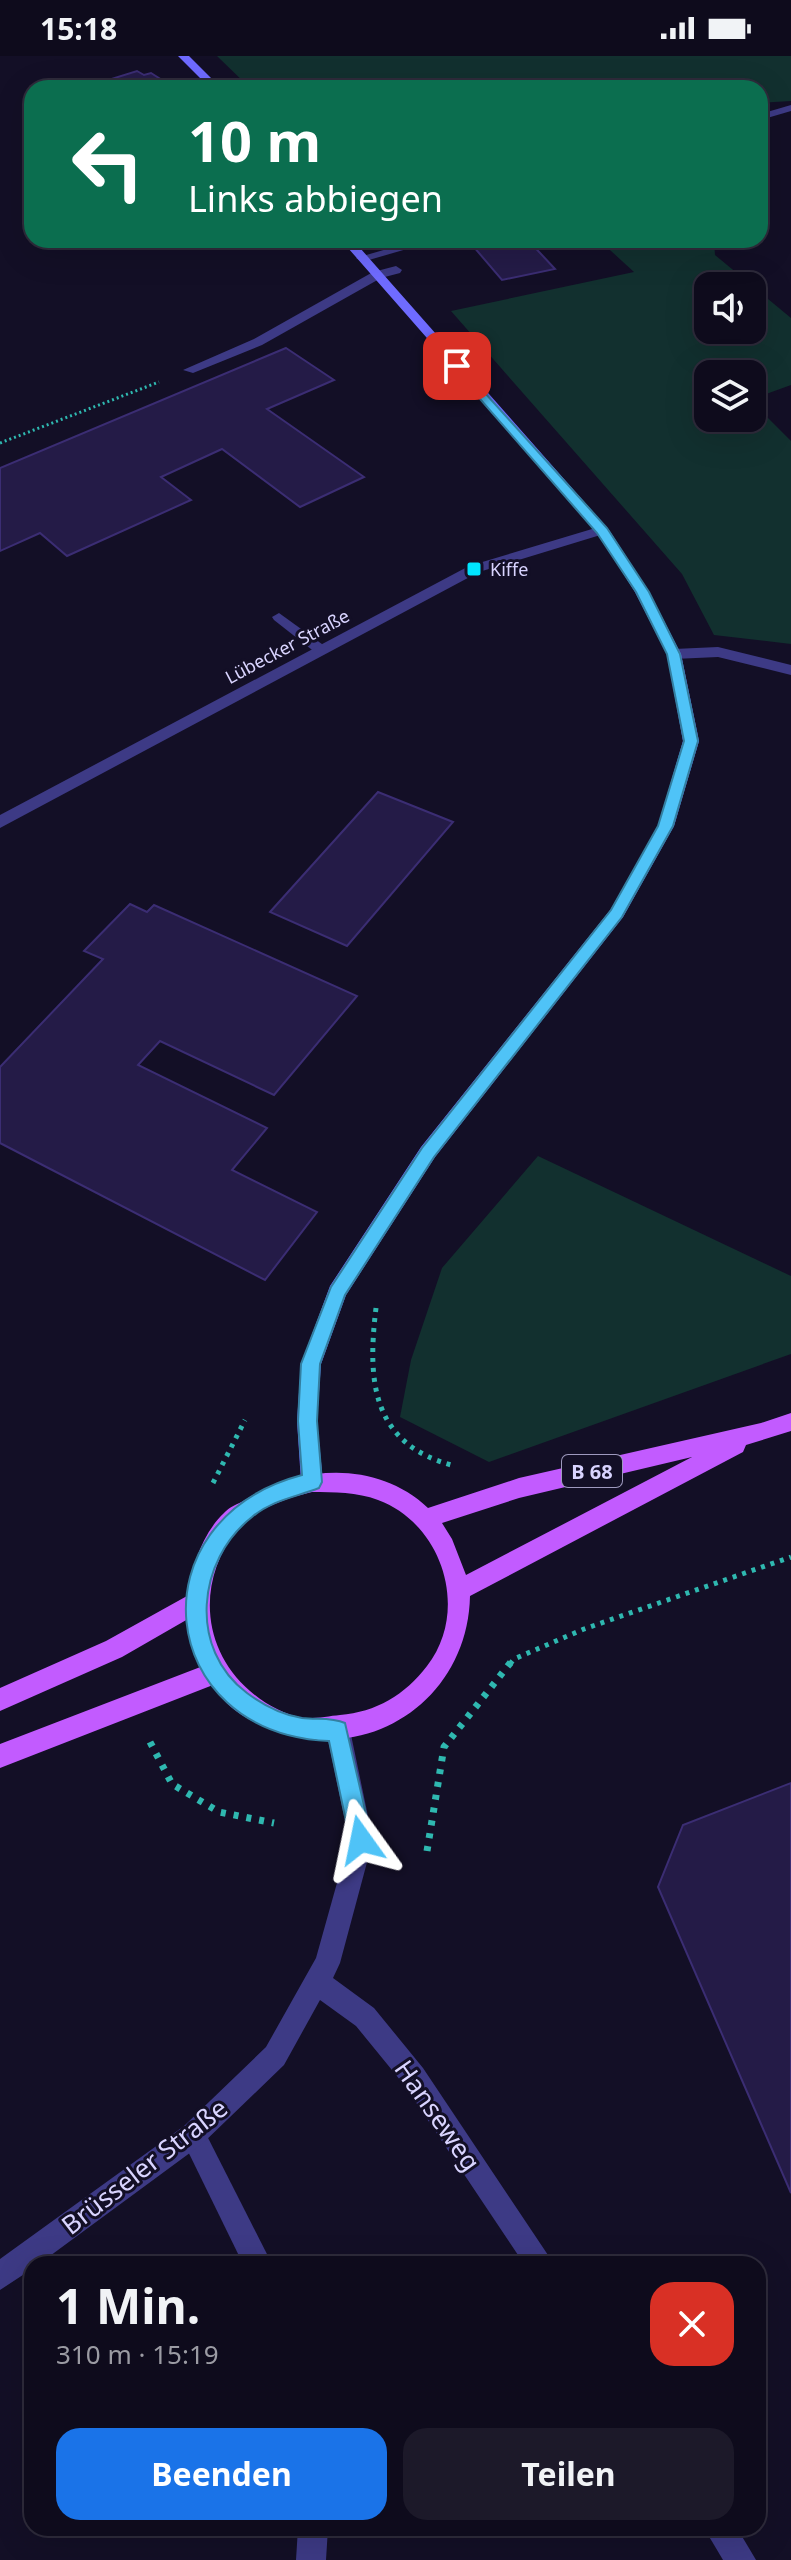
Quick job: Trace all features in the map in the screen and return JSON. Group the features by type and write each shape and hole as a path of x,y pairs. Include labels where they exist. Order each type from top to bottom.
{"main road":[{"name":"B 68","path":"425,1519 519,1488 761,1432 791,1422"},
{"name":"B 68","path":"460,1590 761,1432"},
{"path":"312,1482 353,1482 392,1495 425,1519 448,1551 460,1590 457,1629 442,1666 416,1698 379,1719 338,1730 301,1729 267,1718 237,1699 214,1673 199,1640 195,1603 202,1568 220,1535 245,1510 276,1491 312,1482"},
{"path":"0,1700 114,1649 195,1603"},
{"path":"0,1756 214,1673"}],"street":[{"path":"183,56 208,80"},
{"path":"768,115 791,108"},
{"path":"312,1482 307,1421 311,1364 337,1292 428,1152 617,913 666,826 691,741 674,654 642,592 602,530 354,248"},
{"path":"362,258 401,248"},
{"path":"189,370 258,342 377,275 396,270"},
{"name":"Lübecker Straße","path":"0,822 474,569 602,530"},
{"path":"279,617 321,650"},
{"path":"674,654 718,652 791,670"},
{"name":"Brüsseler Straße","path":"27,2256 193,2135 275,2056 327,1963 361,1840 338,1730"},
{"name":"Hanseweg","path":"317,1982 365,2017 414,2077 535,2256"},
{"path":"193,2135 254,2256"},
{"name":"Brüsseler Straße","path":"0,2276 24,2258"},
{"path":"311,2560 312,2536"},
{"path":"724,2536 741,2560"}],"path":[{"path":"0,443 189,370"},
{"path":"378,1295 371,1353 381,1413 401,1444 433,1464 468,1468"},
{"path":"427,1851 444,1747 514,1659 584,1629 791,1557"},
{"path":"144,1730 172,1784 219,1812 274,1823"}],"green space":[{"path":"217,56 791,56 791,101 768,102 768,80 242,80"},
{"path":"608,248 715,248 715,255 736,272 694,272 694,344 766,344 766,297 791,318 791,385 766,394 766,360 694,360 694,432 766,432 766,416 791,441 791,644 714,635 682,574 451,311 634,272"},
{"path":"538,1156 791,1276 791,1354 489,1462 400,1417 411,1360 442,1268"}],"building":[{"path":"137,71 144,75 151,73 162,80 108,80"},
{"path":"475,248 535,248 555,269 502,280"},
{"path":"286,348 334,380 267,409 364,477 300,507 222,449 161,477 191,500 67,556 40,533 0,551 0,468"},
{"path":"378,792 453,822 347,946 270,912"},
{"path":"130,904 147,912 154,905 357,996 274,1095 160,1041 138,1065 267,1128 232,1170 317,1212 265,1280 0,1143 0,1067 103,959 84,951"},
{"path":"791,1783 791,2193 658,1887 683,1825"}],"place":[{"name":"Kiffe","path":"474,569"}],"route":[{"path":"361,1840 338,1730 301,1729 267,1718 237,1699 214,1673 199,1640 195,1603 202,1568 220,1535 245,1510 276,1491 312,1482 307,1421 311,1364 337,1292 379,1232 428,1152 617,913 666,826 691,741 674,654 642,592 602,530 457,366"}]}
